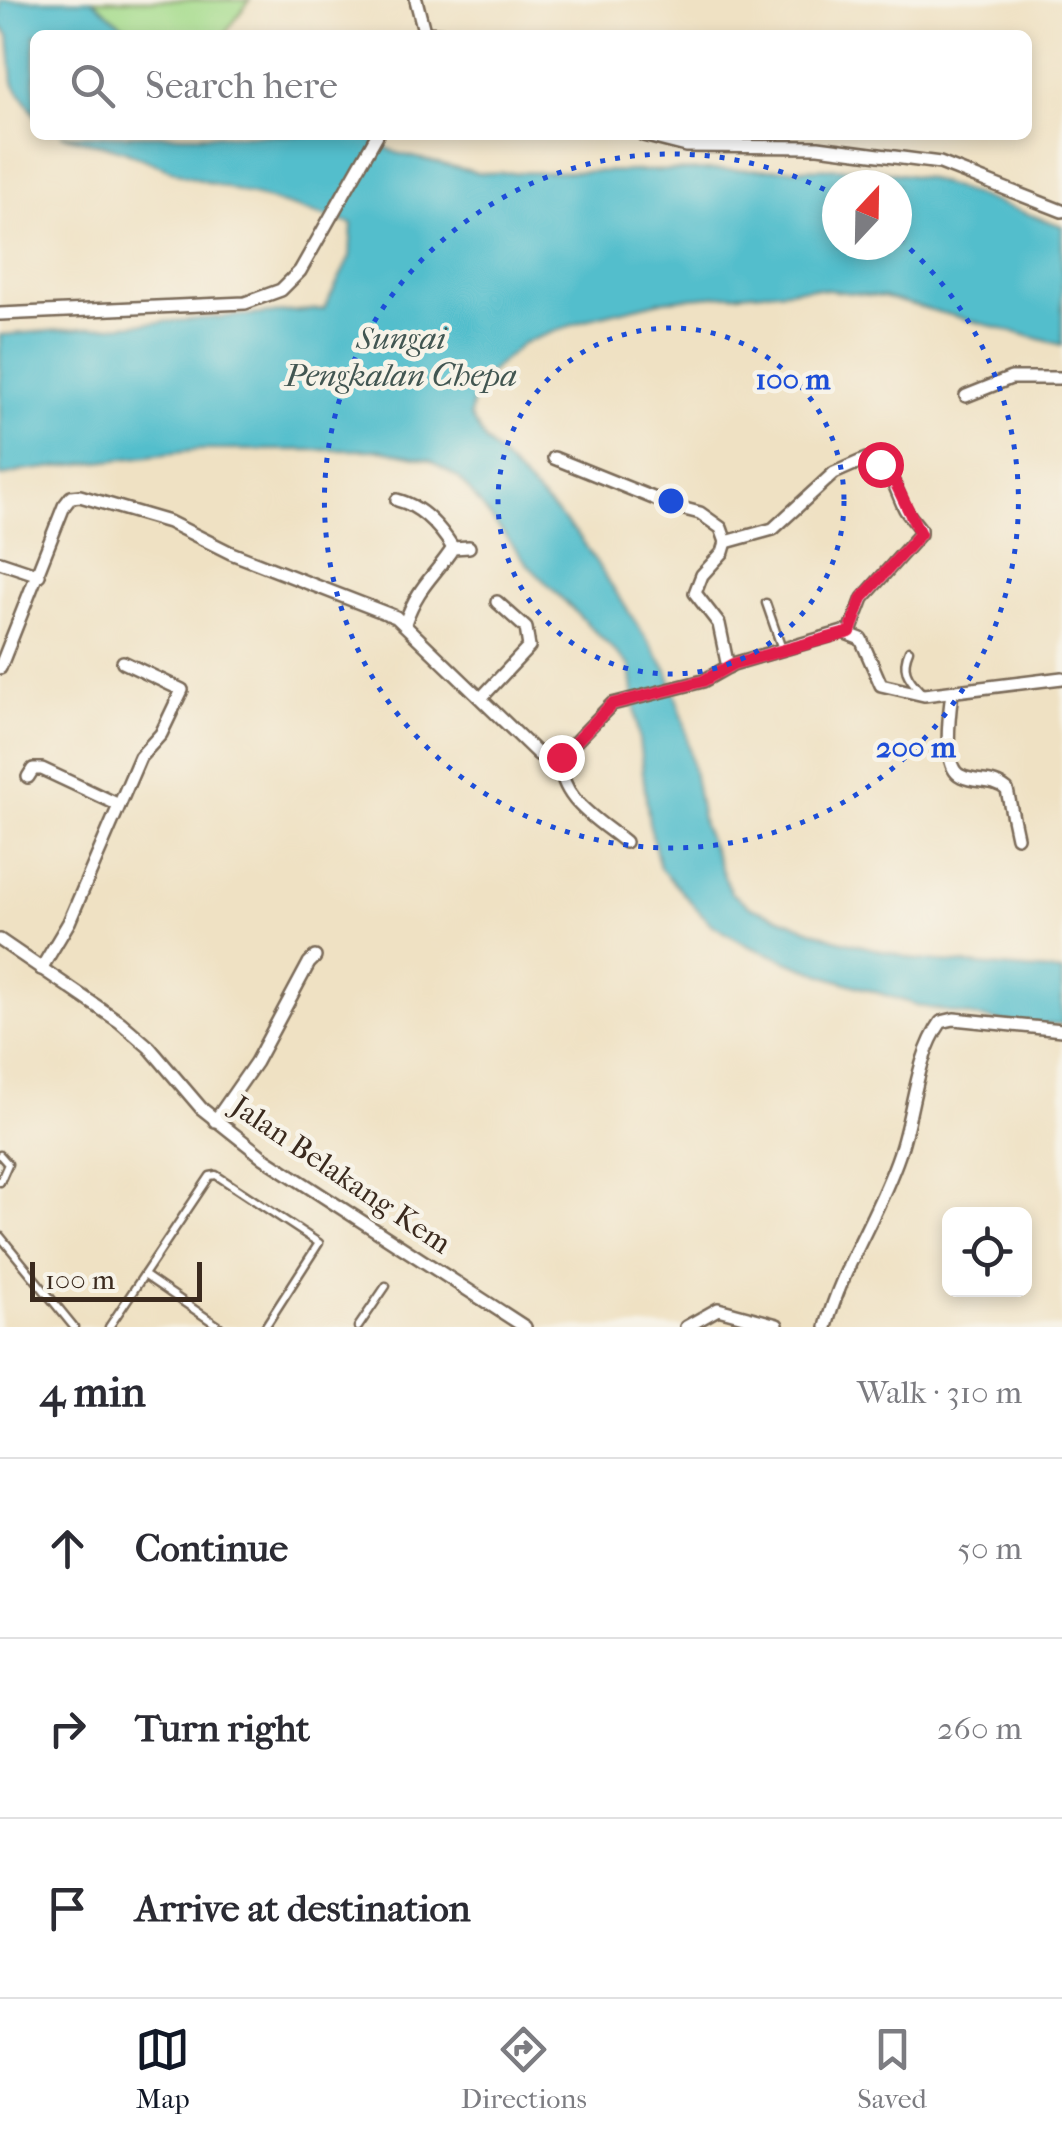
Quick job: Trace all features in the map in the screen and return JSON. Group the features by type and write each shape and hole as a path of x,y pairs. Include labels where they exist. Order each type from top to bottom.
{"street":[{"path":"416,0 424,30"},
{"path":"0,314 245,302 269,296 291,282 374,140"},
{"path":"663,140 686,146 818,147 940,163 1062,210"},
{"path":"966,396 1011,378 1062,378"},
{"path":"554,458 700,513 721,528 726,542"},
{"path":"728,667 719,624 695,593 702,574 714,565 726,542 772,529 834,473 859,460 873,460 893,478 920,534 862,598 850,632"},
{"path":"0,668 64,506 70,497 80,496 169,522 231,553 405,623 546,758 561,757 612,704 703,681 728,667 850,632 861,639 881,685 924,696 1062,678"},
{"path":"397,500 421,511 453,548"},
{"path":"405,623 420,588 453,548 468,547"},
{"path":"0,562 38,575"},
{"path":"482,698 529,647 526,628 497,602"},
{"path":"41,969 76,906 140,756 161,734 182,690 124,662"},
{"path":"952,692 947,728 952,767 962,777 987,780 1007,790 1016,837"},
{"path":"561,757 562,784 570,796 626,842"},
{"path":"28,777 34,769 42,768 119,805"},
{"name":"Jalan Belakang Kem","path":"0,940 143,1042 215,1121 264,1158 524,1327"},
{"path":"215,1121 240,1088 309,963 316,957"},
{"path":"826,1327 900,1154 926,1054 940,1022 954,1019 1062,1030"},
{"path":"686,1327 718,1309 777,1325"}],"lane":[{"path":"766,603 783,650"},
{"path":"909,650 904,667 924,696"},
{"path":"0,1155 8,1164 0,1182"},
{"path":"114,1325 210,1176 222,1176 319,1243 265,1327"},
{"path":"0,1236 74,1327"},
{"path":"144,1276 220,1327"},
{"path":"358,1327 386,1286"}],"green space":[{"path":"92,0 250,0 228,30 136,30 122,25"}],"water":[{"path":"0,0 92,0 122,25 136,30 30,30 30,108 13,82 9,36 0,25"},
{"name":"Sungai Pengkalan Chepa","path":"81,140 372,140 397,153 479,173 863,168 876,170 822,170 822,260 912,260 912,176 1062,226 1062,345 883,297 812,288 665,300 594,317 523,343 488,374 474,393 470,416 486,442 579,536 667,670 684,721 703,825 731,893 751,907 835,939 918,960 1062,972 1062,1024 1018,1025 920,1006 828,977 749,946 711,924 660,868 649,822 630,666 530,567 460,479 430,460 381,450 199,450 0,477 0,335 324,309 350,257 352,224 183,175 122,150"}],"route":[{"path":"561,757 612,704 703,681 733,664 850,632 862,598 920,534 893,478 880,464"}]}
